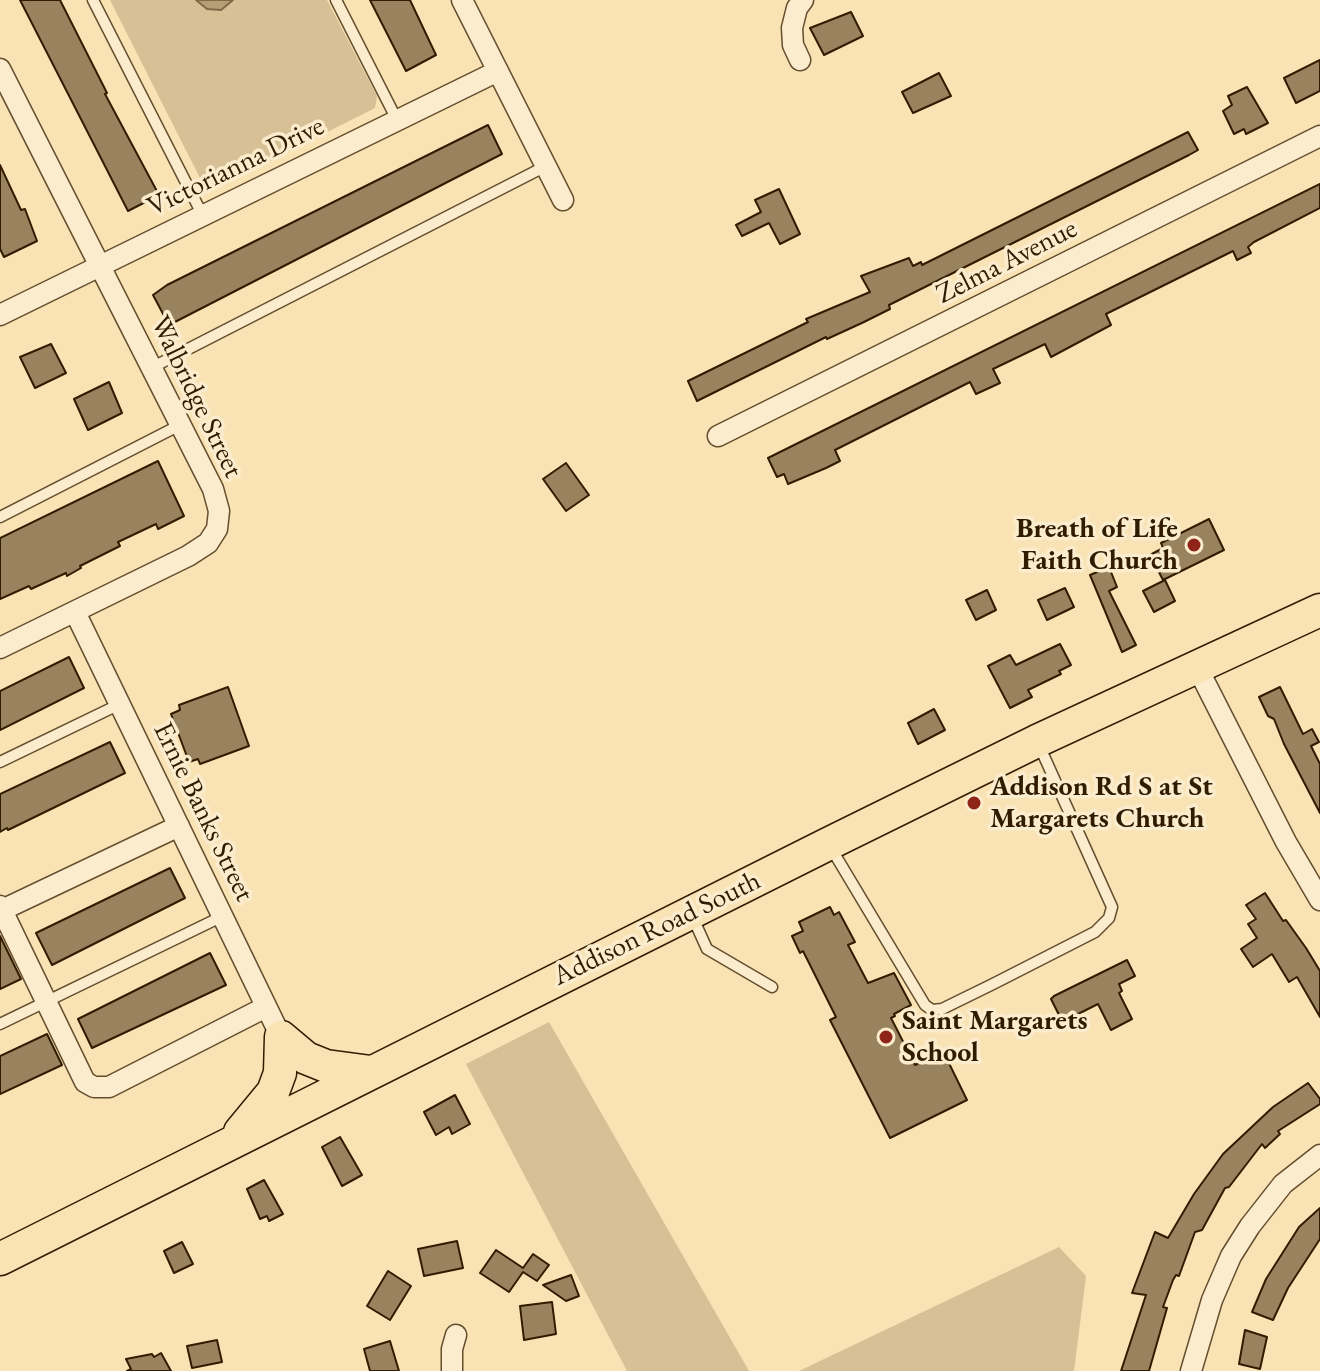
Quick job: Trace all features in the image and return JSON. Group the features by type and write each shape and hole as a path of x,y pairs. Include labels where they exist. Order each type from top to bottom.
{"main road":[{"name":"Addison Road South","path":"0,1259 1037,741 1320,610"},
{"path":"281,1037 306,1058 326,1066 371,1072"},
{"path":"228,1144 273,1092 280,1073 281,1037"}],"street":[{"path":"462,0 563,200"},
{"path":"800,60 793,45 792,28 797,8 803,0"},
{"name":"Walbridge Street","path":"0,69 213,489 219,511 217,529 208,543 188,556 0,648"},
{"name":"Victorianna Drive","path":"0,315 498,71"},
{"name":"Zelma Avenue","path":"718,436 1320,136"},
{"name":"Ernie Banks Street","path":"75,612 281,1037"},
{"path":"1197,667 1286,842 1320,900"},
{"path":"179,826 1,908 85,1082 94,1087 109,1087 266,1007"},
{"path":"1191,1371 1212,1300 1231,1256 1283,1184 1320,1155"},
{"path":"452,1371 452,1349 456,1335"}],"lane":[{"path":"93,0 202,214"},
{"path":"336,0 397,120"},
{"path":"151,368 546,166"},
{"path":"0,517 180,425"},
{"path":"0,762 120,704"},
{"path":"828,844 925,1005 932,1010 942,1009 1095,932 1109,918 1110,899 1037,741"},
{"path":"691,912 707,949 772,987"},
{"path":"0,1024 223,916"}],"shaded area":[{"path":"110,0 327,0 377,96 375,108 212,190 203,184"},
{"path":"196,0 233,0 221,10 207,9"},
{"path":"549,1022 749,1371 627,1371 466,1064"},
{"path":"1059,1247 1086,1276 1074,1371 799,1371"}],"building":[{"path":"20,0 60,0 105,94 159,195 128,211"},
{"path":"370,0 410,0 436,55 406,71"},
{"path":"851,12 863,36 824,55 810,28"},
{"path":"1320,60 1320,91 1296,103 1284,78"},
{"path":"939,73 951,96 913,113 902,92"},
{"path":"1247,87 1268,123 1246,134 1244,129 1234,134 1223,111 1232,105 1228,96"},
{"path":"488,125 502,154 169,325 153,295 167,285"},
{"path":"1188,132 1198,150 1189,155 889,305 890,309 864,322 826,337 697,401 688,381 808,322 806,319 870,292 861,276 909,258 913,266 921,262 922,265"},
{"path":"0,165 21,210 25,209 37,241 4,257 0,249"},
{"path":"1320,184 1320,208 1254,242 1248,247 1251,253 1237,260 1233,251 1106,314 1111,325 1051,357 1045,344 993,369 1000,383 976,394 970,382 835,450 840,461 826,468 788,484 784,474 777,477 768,458"},
{"path":"779,189 800,234 780,244 769,223 742,236 736,225 761,212 755,200"},
{"path":"51,344 66,373 35,388 20,357"},
{"path":"109,382 122,413 88,430 74,399"},
{"path":"158,461 184,516 158,529 156,524 118,542 120,546 67,576 66,573 0,599 0,538"},
{"path":"566,463 589,495 566,511 543,479"},
{"path":"1209,519 1224,550 1163,580 1150,555 1163,548 1161,543"},
{"path":"1109,567 1117,587 1109,591 1136,645 1122,652 1090,575"},
{"path":"1165,580 1175,601 1154,612 1143,591"},
{"path":"1065,588 1074,607 1047,620 1038,600"},
{"path":"987,590 996,610 976,620 966,600"},
{"path":"1060,644 1071,665 1059,671 1061,674 1028,690 1032,697 1010,708 988,666 1010,655 1016,665"},
{"path":"69,657 84,688 0,730 0,691"},
{"path":"228,687 249,746 200,764 198,759 189,762 171,714 180,710 179,705"},
{"path":"1280,687 1303,734 1312,729 1319,742 1311,746 1320,764 1320,813 1274,719 1268,716 1259,697"},
{"path":"934,709 945,730 918,744 908,723"},
{"path":"110,742 125,773 0,832 0,794"},
{"path":"170,868 185,898 52,965 36,933"},
{"path":"1265,893 1320,971 1320,1017 1297,977 1289,982 1272,954 1253,967 1241,949 1257,938 1248,924 1256,919 1246,905"},
{"path":"830,907 834,915 839,912 855,942 848,945 868,983 894,973 911,1005 891,1018 915,1065 943,1051 967,1100 890,1138 830,1020 836,1017 803,951 800,953 792,936 803,931 799,922"},
{"path":"0,936 21,979 0,989"},
{"path":"210,953 226,985 92,1048 78,1019"},
{"path":"1127,960 1135,976 1119,984 1122,991 1119,993 1132,1019 1111,1030 1098,1004 1066,1020 1064,1015 1060,1017 1051,999 1054,996"},
{"path":"47,1034 62,1065 0,1094 0,1056"},
{"path":"1308,1083 1320,1099 1320,1104 1278,1131 1280,1134 1265,1148 1262,1144 1229,1187 1225,1188 1202,1230 1195,1232 1179,1276 1176,1275 1173,1280 1163,1307 1167,1308 1149,1371 1121,1371 1146,1295 1132,1293 1155,1232 1168,1238 1223,1154 1273,1107"},
{"path":"455,1095 470,1124 452,1134 449,1127 436,1135 424,1112"},
{"path":"340,1137 362,1175 342,1186 322,1147"},
{"path":"264,1180 283,1214 269,1221 267,1216 260,1219 247,1189"},
{"path":"1320,1208 1320,1239 1288,1288 1273,1320 1252,1312 1266,1279 1299,1227"},
{"path":"457,1241 463,1268 424,1276 418,1249"},
{"path":"182,1242 193,1264 174,1273 164,1251"},
{"path":"496,1250 523,1268 533,1254 549,1265 537,1281 523,1272 509,1292 480,1273"},
{"path":"388,1271 411,1286 390,1320 367,1306"},
{"path":"571,1275 579,1296 566,1301 543,1285"},
{"path":"552,1302 556,1334 524,1340 520,1306"},
{"path":"1245,1330 1267,1337 1260,1369 1239,1364"},
{"path":"217,1340 222,1362 192,1368 187,1346"},
{"path":"390,1341 399,1371 370,1371 364,1349"},
{"path":"161,1353 171,1371 127,1371 131,1369 126,1359 152,1354 154,1357"}],"place":[{"name":"Breath of Life Faith Church","path":"1194,545"},
{"name":"Addison Rd S at St Margarets Church","path":"974,803"},
{"name":"Saint Margarets School","path":"886,1037"}]}
